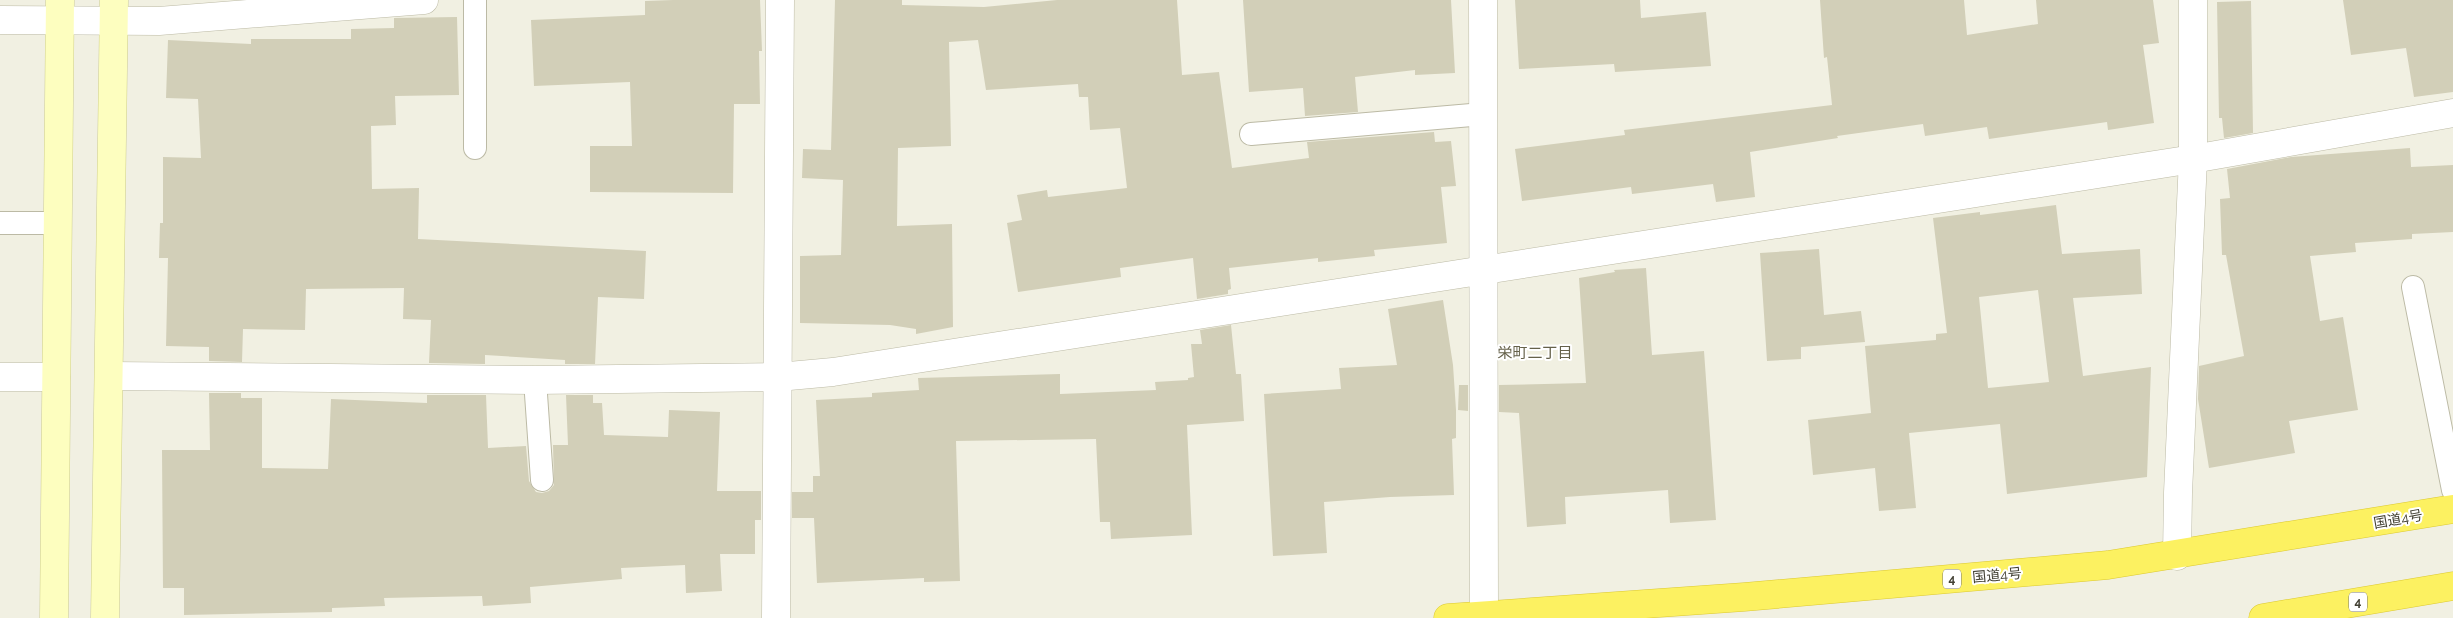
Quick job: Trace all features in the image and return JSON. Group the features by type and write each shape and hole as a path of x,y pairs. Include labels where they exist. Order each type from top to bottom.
{"highway":[{"name":"国道4号","path":"1448,618 1484,617 2108,566 2453,509"},
{"name":"4","path":"2263,618 2453,586"}],"street":[{"path":"0,20 60,10 114,10 159,21 424,0"},
{"path":"776,618 780,0"},
{"path":"1483,0 1484,617"},
{"path":"2177,556 2178,493 2193,160 2193,0"},
{"path":"54,618 60,10"},
{"path":"105,618 114,10"},
{"path":"110,376 535,380 778,377 833,372 2193,160 2453,113"},
{"path":"0,377 56,377"}],"lane":[{"path":"475,148 476,0"},
{"path":"1251,134 1483,114"},
{"path":"0,223 57,223"},
{"path":"2413,287 2453,490"},
{"path":"535,380 542,480"}],"building":[{"path":"760,0 762,51 759,51 760,104 734,104 733,193 590,192 590,146 632,146 630,82 534,86 531,20 645,15 645,1"},
{"path":"835,0 902,0 902,5 984,7 1057,0 1177,0 1182,75 1219,72 1232,168 1309,158 1307,142 1434,132 1435,142 1451,141 1456,186 1441,187 1447,243 1374,250 1375,256 1318,262 1318,258 1229,268 1231,289 1228,290 1228,294 1197,299 1193,258 1120,268 1121,277 1018,292 1007,223 1022,220 1017,195 1047,190 1048,197 1127,188 1120,128 1090,130 1088,97 1079,97 1078,84 986,90 978,40 949,42 951,146 898,148 897,226 952,224 953,327 916,334 916,329 890,325 800,323 800,256 841,255 843,180 802,178 803,149 831,150"},
{"path":"1243,0 1451,0 1455,73 1415,75 1415,70 1355,77 1358,112 1305,116 1303,88 1249,92"},
{"path":"1515,0 1640,0 1641,18 1706,12 1711,66 1615,72 1614,64 1519,69"},
{"path":"1820,0 1964,0 1967,35 2038,24 2036,0 2153,0 2159,43 2143,45 2154,123 2108,130 2107,122 1989,139 1987,127 1925,136 1923,124 1837,136 1838,138 1750,152 1755,197 1716,202 1713,184 1632,194 1631,187 1522,201 1515,149 1625,135 1624,130 1832,105 1827,57 1824,58"},
{"path":"2343,0 2453,0 2453,92 2414,97 2406,48 2351,55"},
{"path":"2251,1 2253,133 2224,138 2222,118 2219,118 2217,2"},
{"path":"457,17 459,95 395,96 396,125 371,126 372,189 419,188 418,239 646,251 644,299 598,297 595,364 565,364 565,360 485,355 485,364 429,363 431,320 403,319 404,288 306,289 305,330 243,329 242,362 209,361 209,347 166,346 168,258 159,258 160,223 163,223 163,157 201,158 198,99 166,98 168,40 251,44 251,39 351,39 351,29 394,28 394,18"},
{"path":"2410,148 2411,167 2453,165 2453,232 2412,234 2412,239 2355,243 2356,252 2310,256 2320,321 2343,317 2358,410 2289,421 2295,453 2209,468 2198,399 2199,366 2244,356 2226,255 2222,255 2220,199 2230,198 2227,169 2291,157"},
{"path":"2056,205 2062,254 2140,249 2142,294 2073,298 2083,376 2151,367 2147,477 2007,494 2000,424 1909,433 1916,508 1879,511 1875,468 1813,475 1808,420 1871,413 1865,346 1936,340 1936,334 1947,333 1933,218 1980,212 1980,215","holes":["2038,290 2049,382 1988,388 1979,297"]},
{"path":"1819,249 1824,315 1861,311 1865,342 1801,347 1801,359 1767,361 1760,253"},
{"path":"1646,268 1652,355 1704,351 1716,520 1670,523 1668,490 1565,497 1566,524 1527,527 1519,413 1499,412 1499,385 1586,383 1579,278 1615,272 1614,270"},
{"path":"1443,300 1453,365 1456,410 1456,438 1452,439 1454,495 1324,502 1327,553 1273,556 1264,394 1341,389 1339,368 1397,365 1388,309"},
{"path":"1231,325 1236,374 1241,374 1244,421 1187,425 1192,535 1111,539 1110,522 1100,522 1096,439 956,441 960,581 924,582 924,578 817,583 814,518 792,518 792,492 813,492 813,476 820,476 816,400 872,397 872,393 919,390 918,378 1060,374 1060,394 1156,390 1155,382 1188,380 1188,378 1194,377 1191,344 1202,344 1200,330"},
{"path":"1459,385 1468,385 1468,411 1458,410"},
{"path":"209,393 241,393 241,398 262,398 262,468 328,469 331,399 427,403 427,395 486,395 488,448 526,446 529,481 536,492 542,493 549,491 554,485 553,445 568,445 566,395 593,395 593,403 602,403 604,435 668,437 669,410 720,412 717,491 761,491 761,520 755,520 755,554 720,554 722,591 686,593 685,565 621,568 622,579 530,587 531,603 483,606 482,596 384,598 385,606 332,608 332,612 184,615 184,588 163,588 162,450 210,450"}],"district":[{"name":"栄町二丁目","path":"1535,353"}]}
